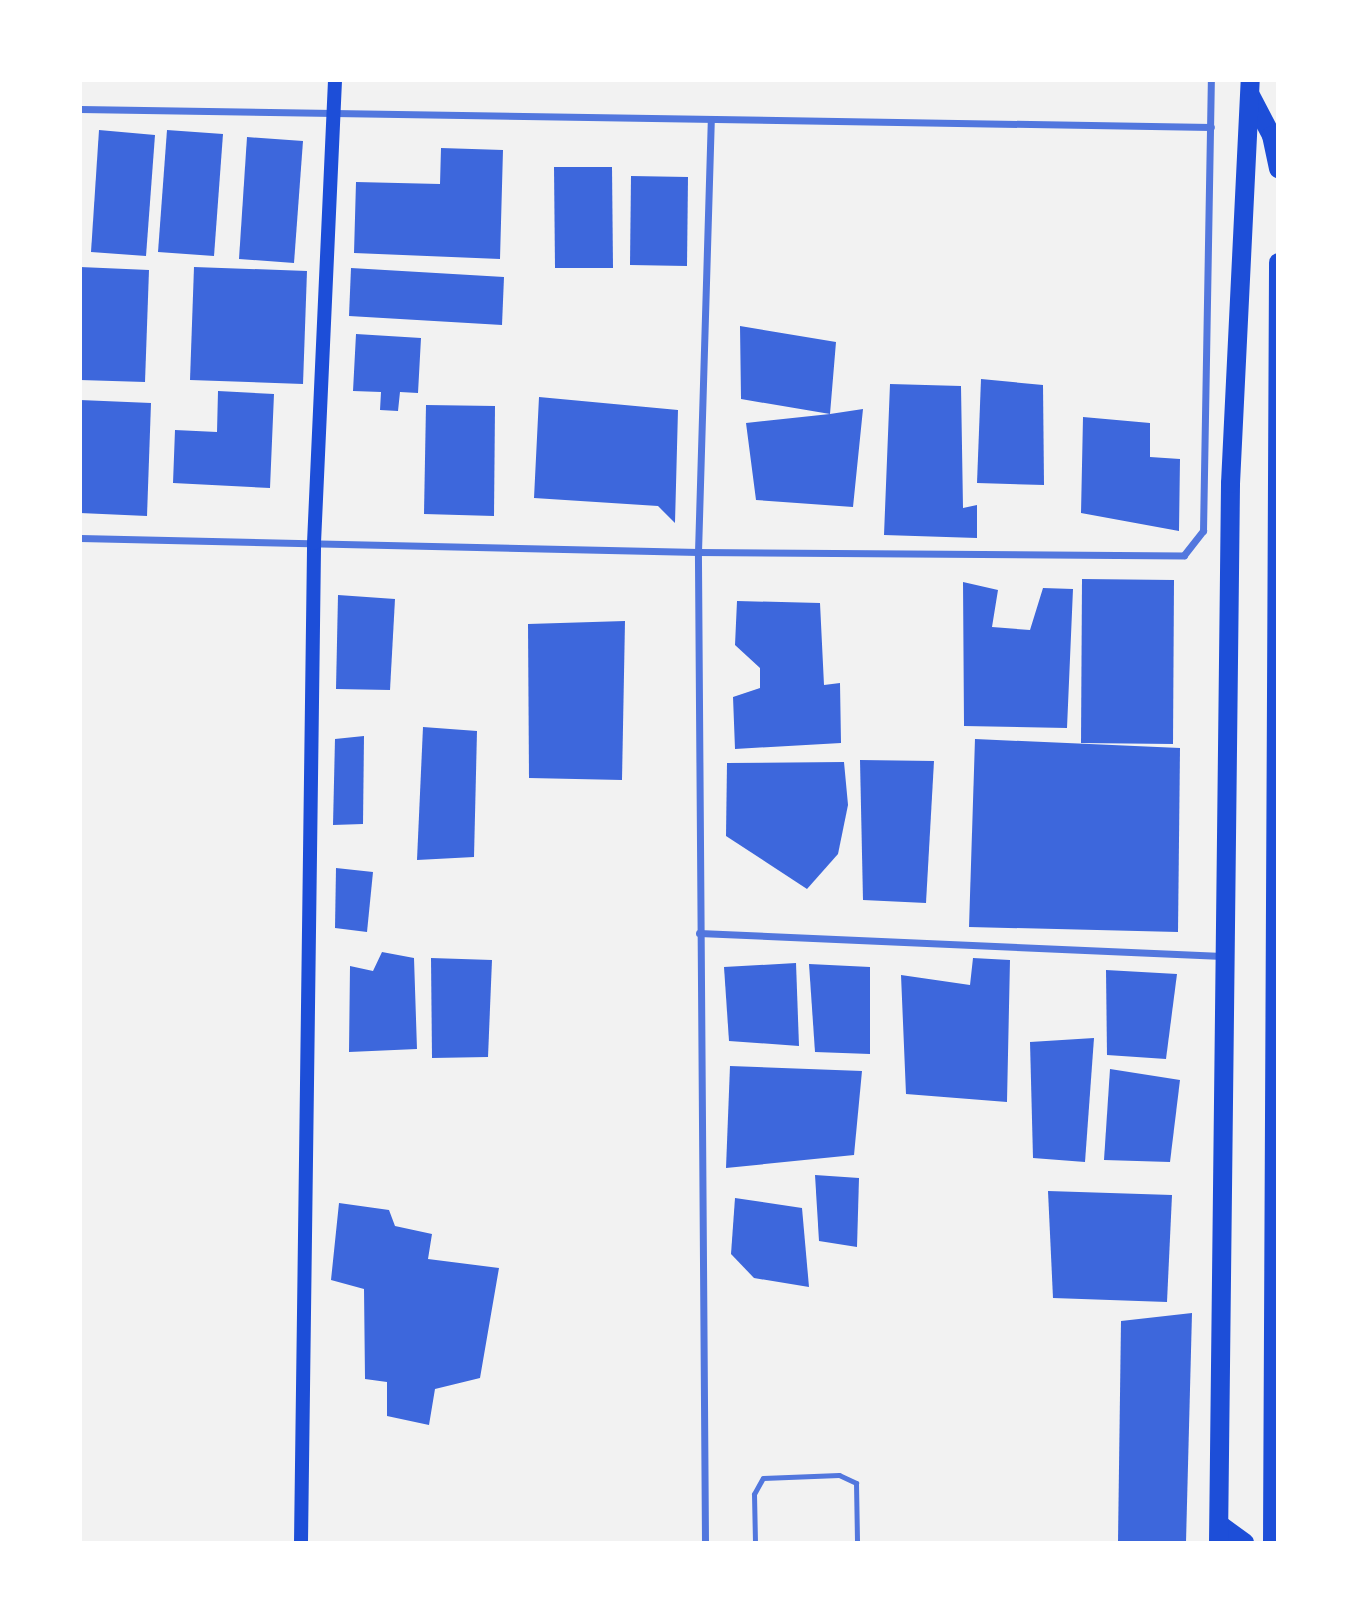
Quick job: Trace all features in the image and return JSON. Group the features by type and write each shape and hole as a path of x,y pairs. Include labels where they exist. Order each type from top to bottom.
{"highway":[{"path":"1250,88 1271,135 1278,169"},
{"path":"1244,1542 1218,1533 1223,956 1233,386 1250,88"},
{"path":"1272,1542 1278,262"}],"main road":[{"path":"300,1542 314,543 335,80"}],"street":[{"path":"80,538 698,552 1174,557 1193,549 1203,531 1211,80"},
{"path":"80,109 334,116 1211,127"},
{"path":"705,1542 698,552 711,120"},
{"path":"699,933 1223,956"}],"lane":[{"path":"755,1542 754,1494 762,1478 839,1475 856,1483 857,1542"}],"building":[{"path":"99,130 155,135 146,256 91,252"},
{"path":"167,130 223,134 214,256 158,252"},
{"path":"247,137 303,141 294,263 239,259"},
{"path":"441,148 503,150 500,259 354,253 356,182 440,184"},
{"path":"554,167 612,167 613,268 555,268"},
{"path":"631,176 688,177 687,266 630,265"},
{"path":"80,267 149,270 145,382 80,380"},
{"path":"194,267 307,271 303,384 190,380"},
{"path":"351,268 504,277 502,325 349,316"},
{"path":"740,326 836,342 830,414 741,399"},
{"path":"356,334 421,338 418,393 400,392 398,411 380,410 381,392 353,391"},
{"path":"981,379 1043,385 1044,485 977,483"},
{"path":"890,384 961,386 963,508 977,505 977,538 884,535"},
{"path":"218,391 274,394 270,488 173,483 175,430 217,432"},
{"path":"539,397 678,410 675,523 658,506 534,498"},
{"path":"80,400 151,403 147,516 80,513"},
{"path":"426,405 495,406 494,516 424,514"},
{"path":"863,409 853,507 756,500 746,423"},
{"path":"1083,417 1150,423 1150,457 1180,459 1179,531 1081,513"},
{"path":"1082,579 1174,580 1173,744 1081,743"},
{"path":"963,582 998,590 992,627 1030,630 1043,588 1073,589 1067,728 964,726"},
{"path":"338,595 395,599 390,690 336,689"},
{"path":"737,601 820,603 824,685 840,683 841,743 735,749 733,697 760,688 760,668 735,645"},
{"path":"625,621 622,780 529,778 528,624"},
{"path":"423,727 477,731 474,857 417,860"},
{"path":"364,736 363,824 333,825 335,739"},
{"path":"975,739 1180,748 1178,932 969,927"},
{"path":"860,760 934,761 926,903 863,900"},
{"path":"844,762 848,805 838,854 807,889 726,836 727,763"},
{"path":"336,868 373,872 367,932 335,928"},
{"path":"382,952 414,958 417,1049 349,1052 350,966 373,971"},
{"path":"431,958 492,960 488,1057 432,1058"},
{"path":"973,958 1010,960 1007,1102 906,1094 901,975 970,985"},
{"path":"796,963 799,1046 729,1041 724,967"},
{"path":"809,964 870,967 870,1054 815,1052"},
{"path":"1106,970 1177,974 1166,1059 1107,1055"},
{"path":"1094,1038 1085,1162 1033,1158 1030,1042"},
{"path":"730,1066 862,1071 854,1155 726,1168"},
{"path":"1110,1069 1180,1080 1170,1162 1104,1160"},
{"path":"815,1175 859,1178 857,1247 819,1241"},
{"path":"1048,1191 1172,1195 1167,1302 1053,1298"},
{"path":"735,1198 802,1208 809,1287 754,1278 731,1254"},
{"path":"339,1203 389,1210 395,1226 432,1234 428,1259 499,1268 480,1378 435,1389 429,1425 387,1416 387,1382 365,1379 364,1289 331,1280"},
{"path":"1192,1313 1186,1542 1118,1542 1121,1321"}]}
